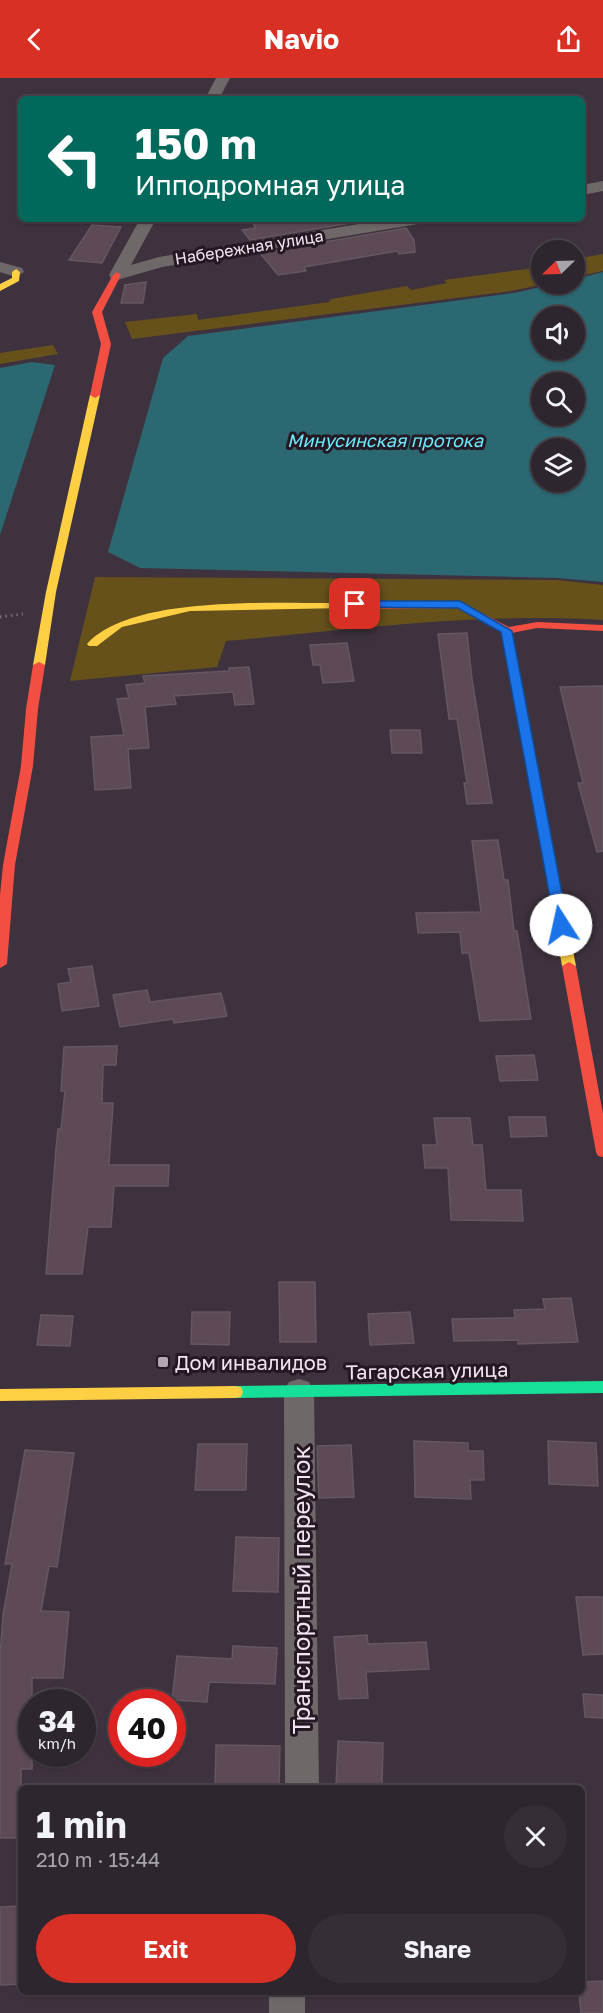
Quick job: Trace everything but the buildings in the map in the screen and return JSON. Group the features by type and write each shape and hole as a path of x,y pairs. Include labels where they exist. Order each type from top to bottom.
{"street":[{"path":"214,96 223,78"},
{"path":"585,189 603,186"},
{"path":"0,964 9,865 27,766 32,709 51,592 106,344 97,312 146,222"},
{"name":"Набережная улица","path":"117,274 159,262 400,222"},
{"path":"130,252 159,262"},
{"path":"0,267 16,272 16,279 0,288"},
{"path":"93,644 118,625 190,608 460,604 507,631 537,625 603,628"},
{"path":"507,631 603,1152"},
{"name":"Тагарская улица","path":"0,1395 603,1387"},
{"name":"Транспортный переулок","path":"298,1391 302,1785"},
{"path":"287,1995 287,2013"}],"shaded area":[{"path":"603,254 603,271 585,275 585,257"},
{"path":"531,268 531,287 511,291 132,339 125,322 197,314 198,320 329,302 331,299 407,286 411,290 447,283 444,280"},
{"path":"53,345 58,354 0,364 0,353"},
{"path":"95,577 557,580 603,585 603,620 509,618 462,620 226,641 217,667 70,681"}],"water":[{"name":"Минусинская протока","path":"603,272 603,582 557,578 140,568 108,552 163,358 188,336 531,289 531,294 585,294 585,276"},
{"path":"32,362 55,365 0,535 0,368"}],"traffic: fast":[{"path":"235,1392 603,1387"}],"traffic: slow":[{"path":"0,288 16,279 16,272"},
{"path":"39,665 51,592 95,395"},
{"path":"93,644 118,625 190,608 340,606"},
{"path":"507,631 569,966"},
{"path":"0,1395 235,1392"}],"traffic: jam":[{"path":"95,395 106,344 97,312 117,275"},
{"path":"340,606 460,605 507,631 537,625 603,628"},
{"path":"0,964 9,865 27,766 39,665"},
{"path":"569,966 603,1152"}],"place":[{"name":"Дом инвалидов","path":"163,1362"}],"route":[{"path":"355,604 460,604 507,631 561,925"}]}
